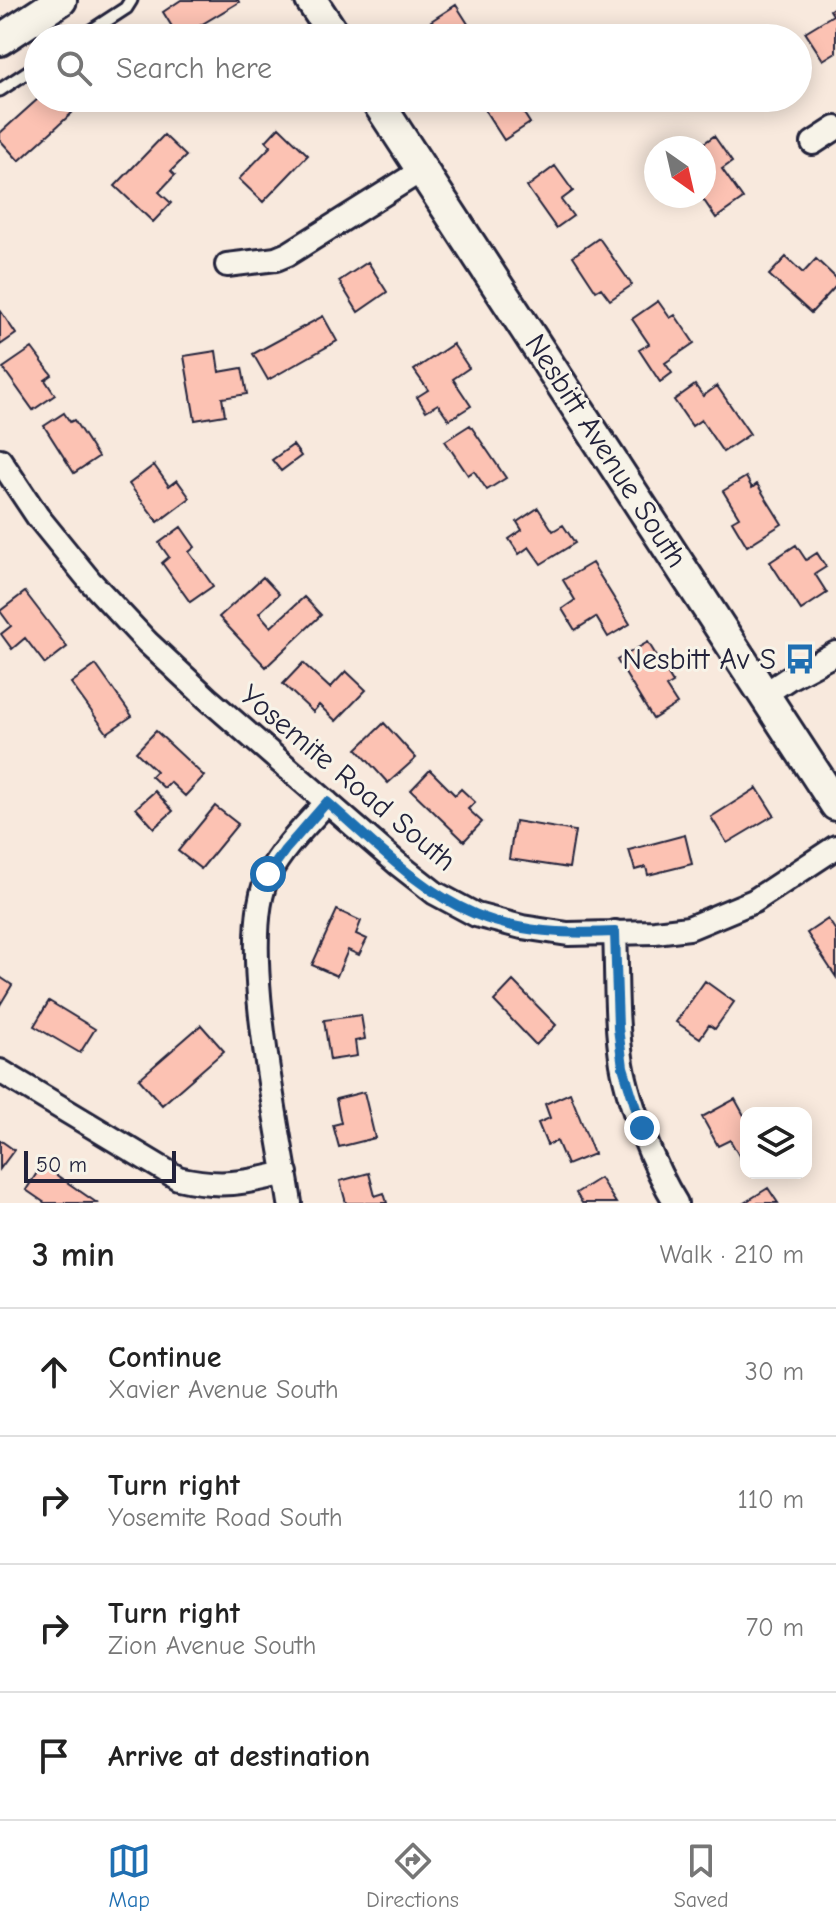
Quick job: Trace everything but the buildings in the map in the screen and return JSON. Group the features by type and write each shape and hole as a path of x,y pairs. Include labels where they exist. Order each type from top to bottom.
{"street":[{"path":"24,24 61,0"},
{"path":"311,0 327,24"},
{"path":"0,40 24,24"},
{"name":"Nesbitt Avenue South","path":"384,112 836,805"},
{"path":"813,143 836,128"},
{"path":"227,265 276,259 288,254 422,170"},
{"name":"Yosemite Road South","path":"0,460 38,517 90,581 147,642 207,698 435,893 476,915 522,927 568,934 689,928 754,901 836,847"},
{"path":"765,694 836,653"},
{"path":"290,1203 270,1079 259,984 259,903 268,874 327,802"},
{"path":"615,932 618,1028 623,1067 642,1128 666,1187 676,1203"},
{"path":"0,1071 178,1178 207,1185 238,1184 286,1173"}],"lane":[{"path":"101,24 126,8 131,0"},
{"path":"0,90 24,74"}],"place":[{"name":"Nesbitt Av S","path":"800,659"}],"route":[{"path":"268,874 327,802 435,893 476,915 522,927 568,934 615,932 618,1028 623,1067 642,1128"}]}
